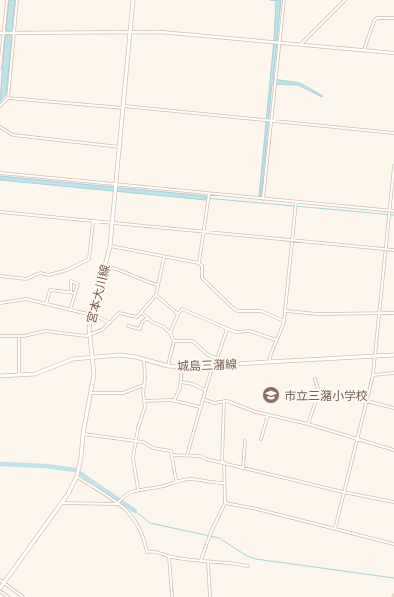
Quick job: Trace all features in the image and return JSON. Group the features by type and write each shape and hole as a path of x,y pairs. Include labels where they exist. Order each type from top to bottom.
{"main road":[{"name":"宮本大川線","path":"0,588 62,503 79,469 83,434 94,374 90,335 92,314 110,246 133,0"},
{"name":"城島三潴線","path":"0,376 19,376 42,371 66,360 129,355 168,366 182,367 394,355"}],"street":[{"path":"0,68 7,0"},
{"path":"0,106 8,98 10,33 16,0"},
{"path":"261,198 284,0"},
{"path":"301,44 345,0"},
{"path":"364,50 371,34 374,21 378,18 394,18"},
{"path":"0,33 160,32 394,53"},
{"path":"8,98 271,120 394,133"},
{"path":"0,127 13,136 120,147"},
{"path":"334,529 373,375 394,166"},
{"path":"0,173 394,211"},
{"path":"209,193 199,264 202,266 202,278 234,309 238,311 261,311 284,321"},
{"path":"269,362 271,350 280,334 286,311 296,202"},
{"path":"0,212 394,250"},
{"path":"0,276 26,279 40,273 49,275 67,270 89,259 93,221"},
{"path":"110,246 199,264"},
{"path":"0,336 19,336 45,331 86,336 102,330 118,313 134,317 142,313 156,295 164,257"},
{"path":"105,266 119,269 146,282 158,285"},
{"path":"70,310 78,284 71,282 71,292"},
{"path":"46,304 50,290 76,293"},
{"path":"156,295 178,314"},
{"path":"0,303 26,299 92,314 110,323"},
{"path":"170,333 178,314 184,309 227,330 234,332 250,331 276,340"},
{"path":"286,311 318,314 394,313"},
{"path":"142,313 152,322 162,326 170,333 174,342 168,366"},
{"path":"128,326 140,329 142,322 148,317"},
{"path":"187,455 211,371 215,365 216,358 227,330"},
{"path":"19,336 19,376"},
{"path":"174,342 193,340 208,355 216,358"},
{"path":"138,490 133,458 136,440 145,407 144,359"},
{"path":"174,401 179,393 182,367"},
{"path":"373,375 394,373"},
{"path":"308,424 319,392 315,379"},
{"path":"181,382 193,384 205,390"},
{"path":"90,393 124,392 144,385"},
{"path":"144,400 160,399 200,408"},
{"path":"203,400 214,402 224,401 268,415 308,424 394,450"},
{"path":"201,560 211,532 225,503 223,462 224,401"},
{"path":"367,401 394,408"},
{"path":"261,439 268,415"},
{"path":"83,434 136,440 153,448 171,451 176,480"},
{"path":"243,468 245,441"},
{"path":"172,455 200,456 206,459 343,492 394,502"},
{"path":"77,475 130,512 144,535 147,552 155,552 169,556 208,562 230,562 248,566"},
{"path":"118,503 125,495 138,490 157,488 176,480 192,479 225,483"},
{"path":"62,503 118,503"},
{"path":"225,503 257,509 394,543"},
{"path":"169,556 172,597"},
{"path":"208,562 210,597"},
{"path":"0,580 23,597"},
{"path":"0,591 8,597"}],"water":[{"path":"9,0 15,0 12,30 10,30 9,36 12,36 6,94 0,102 5,36 8,36 8,30 6,30"},
{"path":"270,0 281,0 273,79 300,83 323,96 322,97 298,85 272,84 261,197 259,196 274,40 276,1"},
{"path":"0,176 206,196 206,200 0,180"}],"waterway":[{"path":"205,198 394,215"},
{"path":"0,464 45,466 75,470 135,511"},
{"path":"135,511 150,523 219,538 247,556 256,559 394,578"}],"place":[{"name":"市立三潴小学校","path":"271,395"}]}
